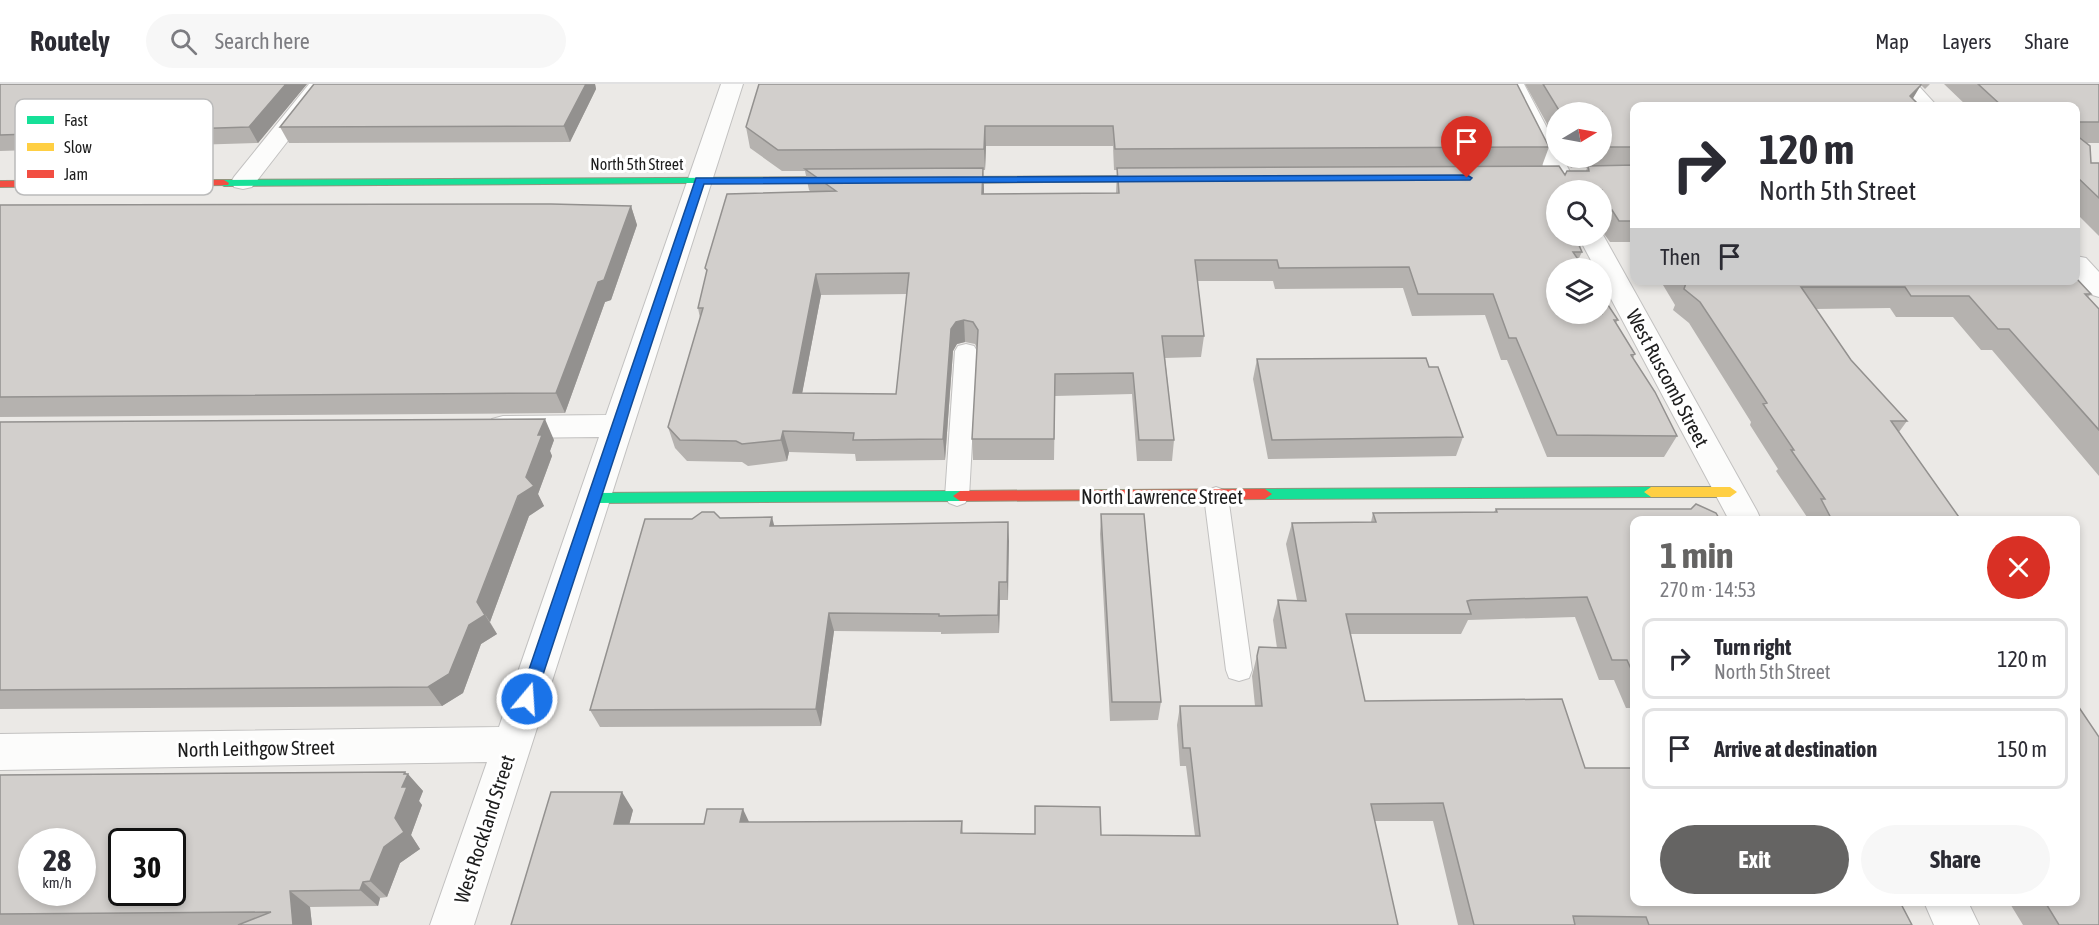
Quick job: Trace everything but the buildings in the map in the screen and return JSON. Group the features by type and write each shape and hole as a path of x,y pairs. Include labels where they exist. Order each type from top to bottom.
{"street":[{"path":"243,182 321,84"},
{"name":"West Rockland Street","path":"452,925 732,84"},
{"path":"1513,84 1561,180"},
{"path":"1904,84 1921,102"},
{"path":"928,180 1179,179"},
{"name":"North 5th Street","path":"213,182 868,180"},
{"name":"North 5th Street","path":"0,184 15,184"},
{"name":"West Ruscomb Street","path":"1596,246 1743,516"},
{"path":"2080,268 2099,288"},
{"path":"478,427 618,426"},
{"name":"North Lawrence Street","path":"594,498 1730,492"},
{"name":"North Leithgow Street","path":"0,752 512,744"},
{"path":"1947,906 1957,925"}],"lane":[{"path":"957,497 966,351"},
{"path":"1216,496 1239,670"}],"traffic: fast":[{"path":"224,183 853,180"},
{"path":"1265,494 1651,492"},
{"path":"594,498 960,496"}],"traffic: slow":[{"path":"938,180 1162,179"},
{"path":"1651,492 1730,492"}],"traffic: jam":[{"path":"213,183 224,183"},
{"path":"0,184 15,184"},
{"path":"960,496 1265,494"}],"route":[{"path":"527,699 700,180 1467,178"}]}
